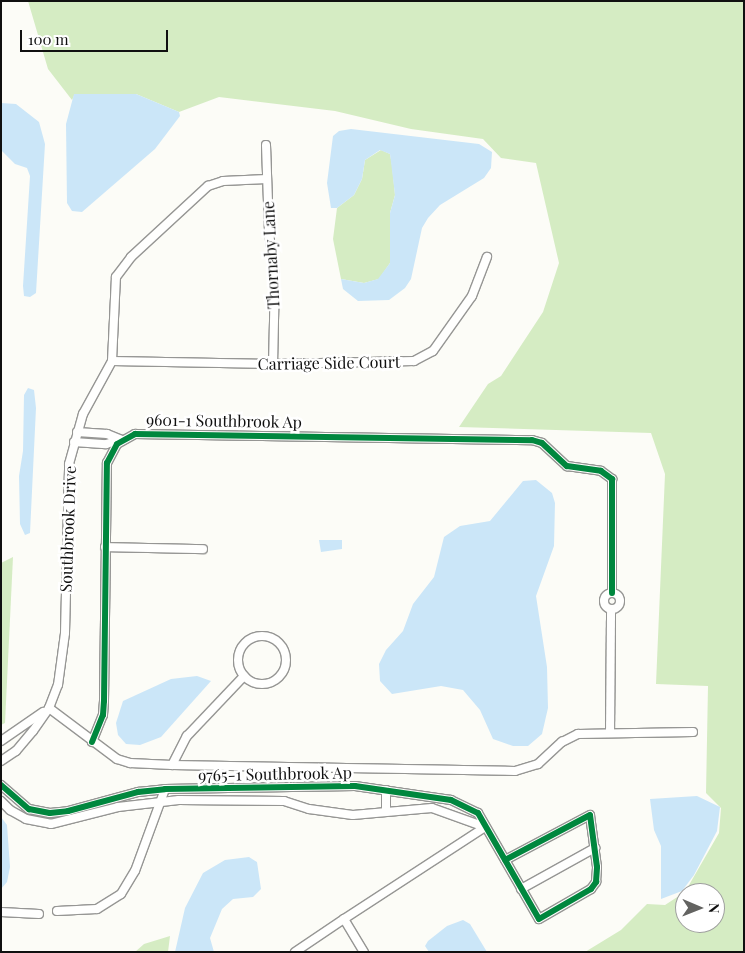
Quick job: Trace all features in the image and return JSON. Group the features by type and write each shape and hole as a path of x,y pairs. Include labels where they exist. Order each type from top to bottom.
{"street":[{"name":"Thornaby Lane","path":"266,145 275,277 273,364"},
{"name":"Southbrook Drive","path":"1,761 16,751 49,708 64,657 67,490 74,442 83,414 112,362 114,292 121,267 208,186 223,181 267,179"},
{"name":"Carriage Side Court","path":"112,362 401,363 424,358 433,351 472,296 487,257"},
{"path":"77,432 107,434 122,440 107,463 104,701 103,715 92,742"},
{"name":"9601-1 Southbrook Ap","path":"74,442 106,444 152,433 532,440 542,444 567,466 601,470 612,480 612,593"},
{"path":"105,548 203,550"},
{"path":"610,732 611,609 605,599 612,593 619,597 620,602 616,608 611,609"},
{"path":"261,636 281,646 286,660 285,668 274,681 258,684 244,676 239,654 247,642 261,636"},
{"path":"172,765 187,736 244,676"},
{"path":"1,741 49,708 92,742 125,762 172,765 515,771 538,764 562,742 578,734 693,732"},
{"name":"9765-1 Southbrook Ap","path":"1,784 29,809 50,813 68,811 138,792 165,789 355,786 459,803 478,814 539,919 591,889 597,875 590,815 505,860"},
{"path":"57,911 97,909 121,894 136,872 165,789"},
{"path":"386,790 386,810"},
{"path":"1,801 10,810 26,819 51,824 118,807 162,801 284,802 308,809 353,815 386,810 432,808 485,827"},
{"path":"295,952 485,827"},
{"path":"521,889 595,848"},
{"path":"1,912 39,914"},
{"path":"344,919 364,952"}],"green space":[{"path":"28,1 744,1 744,952 585,952 621,930 647,904 665,905 675,898 675,933 725,933 725,883 690,883 719,833 721,808 706,793 708,686 656,684 665,474 651,433 459,427 488,384 501,376 543,312 559,263 536,163 501,158 483,139 411,129 335,111 219,97 179,112 136,94 75,94 72,100 48,69"},
{"path":"381,150 390,154 395,195 390,213 390,263 379,279 364,283 341,279 333,239 337,208 354,195 362,179 365,160"},
{"path":"13,557 5,723 1,725 1,563"},
{"path":"170,936 168,952 135,952 144,944"}],"water":[{"path":"74,94 136,94 179,112 180,116 155,149 82,212 72,211 67,203 66,124"},
{"path":"1,103 16,104 39,122 45,144 36,293 30,297 24,296 23,286 30,176 27,168 15,164 1,150"},
{"path":"351,129 479,144 492,152 491,168 484,178 440,205 428,218 422,228 411,279 405,288 389,300 358,301 343,289 341,279 364,283 378,279 390,263 390,213 395,195 390,154 380,150 365,160 362,179 354,195 337,208 331,208 327,183 333,136 339,131"},
{"path":"28,388 34,390 36,408 30,533 25,535 20,524 19,476 23,451 24,395"},
{"path":"536,480 552,493 555,503 554,546 536,596 547,667 548,708 542,734 528,746 513,746 493,739 480,710 463,690 441,686 392,694 380,681 379,664 386,650 403,631 413,604 434,577 444,537 460,526 490,521 523,481"},
{"path":"319,540 342,540 342,549 321,552"},
{"path":"197,676 211,681 161,737 140,745 126,744 118,735 116,723 123,701 171,679"},
{"path":"697,796 720,807 717,831 694,875 688,883 675,883 675,894 661,899 661,846 654,830 650,799"},
{"path":"1,817 7,825 10,867 7,882 1,889"},
{"path":"249,857 257,862 261,889 253,897 233,899 222,909 210,938 214,952 175,952 185,908 203,873 225,860"},
{"path":"463,920 470,924 487,952 429,952 425,946 428,941 447,926"}],"cycle path":[{"path":"92,742 103,715 104,701 107,463 117,444 135,434 532,440 542,443 567,466 601,471 612,479 612,593"},
{"path":"1,785 29,809 50,813 68,811 138,792 165,789 355,786 451,800 478,813 539,919 591,889 596,882 597,867 590,815 505,860"}]}
